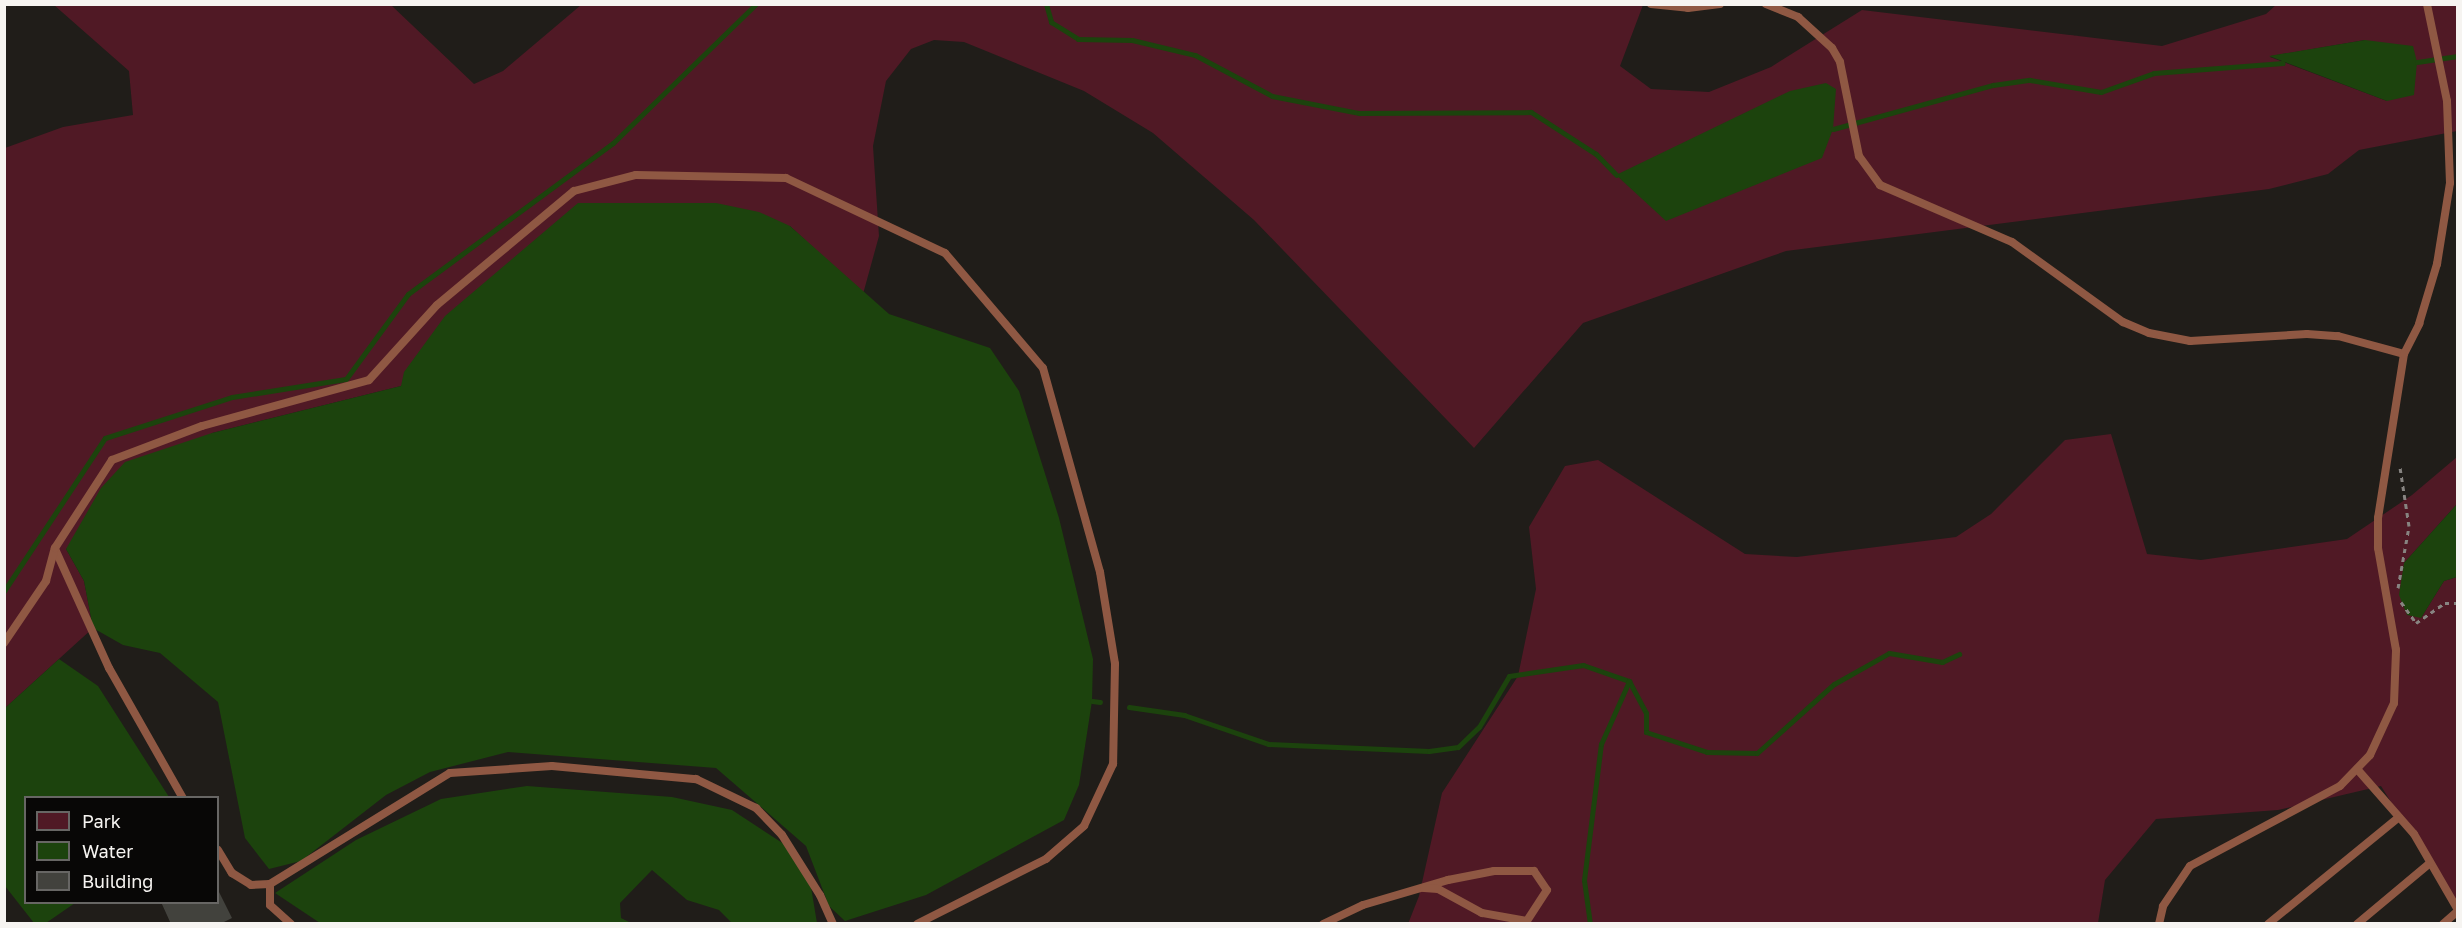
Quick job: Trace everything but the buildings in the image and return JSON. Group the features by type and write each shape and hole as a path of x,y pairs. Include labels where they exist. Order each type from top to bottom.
{"lane":[{"path":"1651,4 1688,8 1720,4"},
{"path":"1766,4 1798,17 1832,48 1839,62 1859,156 1880,185 1907,200 1968,220 2012,242 2123,322 2163,337 2190,340 2307,334 2338,336 2404,354"},
{"path":"2159,924 2163,906 2190,866 2340,786 2370,755 2394,703 2396,650 2379,548 2378,518 2404,354 2419,324 2437,264 2450,183 2447,101 2427,4"},
{"path":"4,643 46,581 55,549 112,460 202,426 369,380 437,305 574,191 636,175 786,178 945,253 1043,368 1100,572 1115,664 1113,764 1084,826 1046,859 917,924"},
{"path":"55,549 109,668 182,796"},
{"path":"219,852 232,873 250,885 270,884 450,773 552,766 696,779 756,808 782,835 820,896 833,924"},
{"path":"2357,769 2399,816 2430,863 2457,911 2443,924"},
{"path":"2268,924 2399,816"},
{"path":"2356,924 2430,863"},
{"path":"1323,924 1363,905 1424,888 1494,872 1534,871 1547,890 1527,921 1482,913 1438,889 1424,888"},
{"path":"270,884 270,905 291,924"}],"path":[{"path":"2400,464 2409,526 2397,597 2416,623 2445,603 2457,603"}],"green space":[{"path":"54,5 391,5 474,84 503,71 581,5 1643,5 1620,66 1651,89 1709,92 1771,67 1862,10 2162,46 2266,14 2276,5 2457,5 2457,131 2359,150 2328,174 2269,189 1786,251 1583,323 1474,448 1254,220 1153,133 1084,91 964,42 934,40 911,49 886,81 873,146 879,236 863,294 790,226 401,386 212,433 66,549 84,581 93,628 5,708 5,148 63,127 133,115 129,71","holes":["2365,40 2387,101 2270,57"]},
{"path":"2111,434 2147,554 2201,560 2347,539 2412,495 2457,457 2457,504 2404,563 2421,618 2444,581 2457,577 2457,907 2381,786 2278,810 2156,819 2105,880 2098,923 1408,924 1419,896 1442,793 1518,676 1536,589 1529,527 1565,466 1598,460 1745,554 1797,557 1956,537 1991,514 2065,440"}],"water":[{"path":"2365,40 2413,46 2417,62 2414,95 2387,101 2269,56"},
{"path":"1826,83 1836,89 1833,129 1822,158 1666,221 1616,175 1790,91"},
{"path":"578,203 716,203 759,212 790,226 889,314 990,348 1019,391 1059,518 1093,659 1092,701 1079,785 1064,820 926,895 845,921 829,906 806,846 716,768 508,752 430,772 386,795 301,861 269,869 245,838 218,702 160,653 123,645 93,628 84,581 66,549 101,488 125,462 212,433 401,386 404,372 445,316"},
{"path":"2457,504 2457,577 2444,581 2421,618 2407,615 2399,595 2404,563"},
{"path":"59,659 98,686 168,796 24,796 24,904 74,904 46,923 34,923 5,886 5,708"},
{"path":"527,786 672,797 732,810 787,846 811,887 817,923 732,923 719,910 687,900 652,870 620,903 621,918 631,923 320,923 275,893 356,840 441,799"}],"waterway":[{"path":"4,591 105,438 232,397 346,379 408,294 613,143 756,4"},
{"path":"1046,4 1051,22 1078,39 1132,40 1195,55 1272,96 1359,113 1531,112 1596,154 1616,175"},
{"path":"2417,62 2458,56"},
{"path":"1833,129 1993,85 2030,80 2101,92 2154,73 2283,63"},
{"path":"1129,707 1184,715 1268,744 1429,751 1458,747 1479,727 1509,676 1583,665 1629,681 1646,713 1646,732 1707,752 1757,753 1834,684 1889,653 1942,662 1959,654"},
{"path":"1590,924 1584,880 1601,744 1629,681"},
{"path":"1092,701 1100,702"}]}
